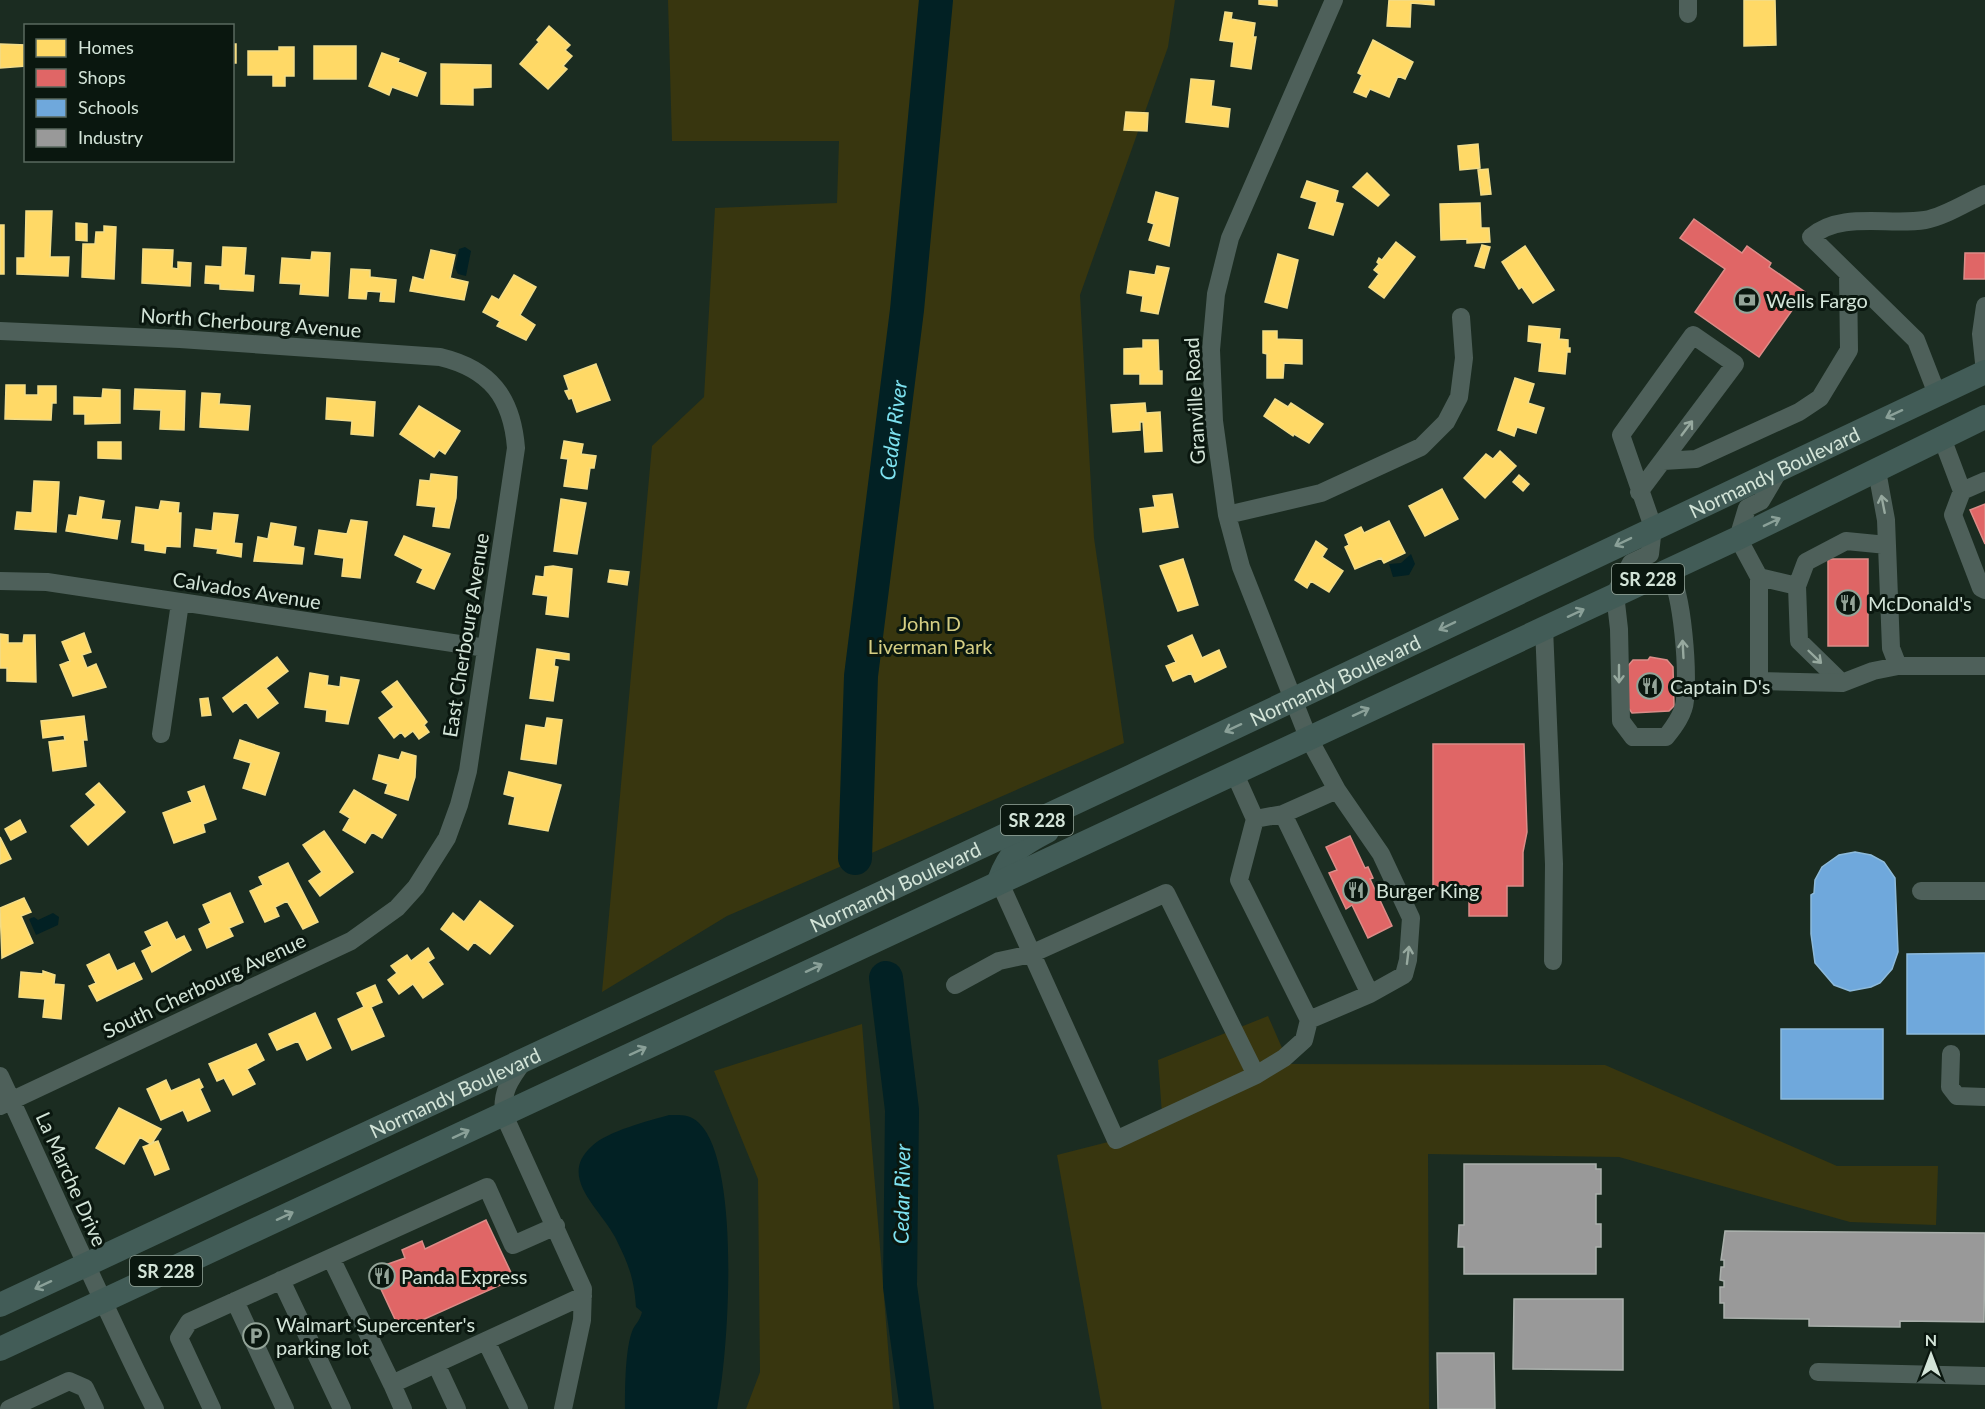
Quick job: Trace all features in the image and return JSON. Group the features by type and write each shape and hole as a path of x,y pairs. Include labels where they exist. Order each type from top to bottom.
{"main road":[{"name":"Normandy Boulevard","path":"0,1305 1132,776 1653,527 1985,372"},
{"name":"Normandy Boulevard","path":"0,1349 1738,538 1985,417"},
{"path":"999,881 1007,859 1015,850 1064,822 1123,794 1132,776"}],"street":[{"name":"Granville Road","path":"1334,0 1230,238 1215,294 1211,350 1214,421 1227,515 1240,567 1308,737 1337,790 1381,854 1411,918 1408,960 1404,975 1370,994"},
{"path":"1937,394 1916,340 1811,237 1821,228 1863,221 1926,220 1985,194"},
{"path":"1662,460 1696,459 1799,412 1820,398 1849,350 1848,274"},
{"path":"1985,306 1985,372"},
{"path":"1227,515 1321,493 1421,447 1446,422 1459,397 1464,358 1461,317"},
{"name":"North Cherbourg Avenue","path":"0,331 180,339 440,357 463,363 492,384"},
{"path":"1639,492 1735,364 1693,335 1621,435 1639,492 1653,527 1650,554 1631,563 1616,594 1621,721 1633,737 1666,737 1677,723 1685,702 1681,610 1677,585 1669,570"},
{"name":"East Cherbourg Avenue","path":"416,887 447,838 459,806 468,771 516,448 514,422 505,400 492,384"},
{"path":"1942,438 1962,491 1953,515 1981,588 1985,590"},
{"path":"1781,467 1761,501 1747,508 1738,538 1759,577 1759,681 1842,683 1873,671 1898,666 1985,666"},
{"path":"1876,471 1886,520 1891,648 1898,666"},
{"path":"1962,491 1985,481"},
{"path":"1842,683 1799,641 1797,586 1806,562 1819,553 1846,541 1887,545"},
{"path":"1759,577 1797,586"},
{"name":"Calvados Avenue","path":"0,580 47,582 486,648"},
{"path":"161,734 180,603"},
{"path":"1544,628 1554,864 1553,961"},
{"path":"999,881 1116,1140 1256,1075 1284,1059 1304,1040 1309,1020 1239,880 1255,819 1234,772"},
{"path":"1255,819 1283,814 1337,790"},
{"path":"1283,814 1370,994 1309,1020"},
{"name":"South Cherbourg Avenue","path":"6,1104 351,940 397,908 416,887"},
{"path":"1921,891 1985,891"},
{"path":"955,985 999,962 1031,954 1166,893 1256,1075"},
{"path":"1951,1054 1950,1087 1957,1096 1985,1097"},
{"path":"523,1062 506,1087 502,1102 504,1115 583,1289 582,1320 563,1409"},
{"name":"La Marche Drive","path":"0,1076 6,1104 155,1409"},
{"path":"212,1409 179,1338 189,1322 487,1187 513,1245 556,1226"},
{"path":"331,1258 403,1409"},
{"path":"281,1280 342,1409"},
{"path":"392,1384 583,1296"},
{"path":"235,1301 285,1409"},
{"path":"486,1341 519,1409"},
{"path":"436,1364 457,1409"},
{"path":"1818,1372 1985,1376"},
{"path":"9,1409 31,1404 69,1381 85,1388 95,1409"}],"green space":[{"name":"John D Liverman Park","path":"668,0 1175,0 1168,47 1080,295 1094,538 1124,743 727,916 602,992 652,446 704,397 715,208 837,203 839,141 672,141"},
{"path":"1268,1016 1289,1064 1605,1065 1837,1166 1938,1166 1936,1225 1850,1222 1619,1157 1428,1154 1429,1409 1102,1409 1057,1155 1163,1128 1158,1060"},
{"path":"862,1024 893,1409 746,1409 760,1372 758,1179 714,1071"}],"water":[{"path":"465,247 471,251 466,276 458,274 455,268 459,249"},
{"path":"1411,554 1415,564 1409,575 1393,577 1389,564 1401,563"},
{"path":"53,913 59,917 58,925 36,935 29,919 34,917 38,920"},
{"path":"669,1115 689,1117 699,1123 712,1144 721,1177 726,1216 728,1304 717,1409 625,1409 628,1346 633,1329 642,1312 636,1307 632,1279 620,1246 592,1204 580,1181 579,1169 582,1158 592,1146 629,1127"}],"building: Homes":[{"path":"1259,0 1277,0 1277,6 1259,4"},
{"path":"1389,0 1434,0 1434,5 1411,3 1410,27 1387,26"},
{"path":"1744,0 1775,0 1776,45 1744,46"},
{"path":"1225,12 1232,13 1231,19 1255,23 1253,37 1256,37 1251,69 1231,66 1234,42 1220,40"},
{"path":"549,26 570,45 565,50 572,56 563,66 567,69 548,89 520,64"},
{"path":"1373,40 1413,62 1405,79 1398,76 1389,97 1370,89 1366,97 1354,92 1362,75 1358,73"},
{"path":"0,44 24,45 24,66 0,68"},
{"path":"234,44 236,44 236,63 234,63"},
{"path":"314,46 356,46 356,79 314,79"},
{"path":"279,47 294,47 294,76 285,76 285,86 273,86 273,75 248,75 248,51 279,51"},
{"path":"382,53 426,73 417,96 392,87 389,95 369,86"},
{"path":"441,64 491,65 491,87 473,88 473,105 441,104"},
{"path":"1191,79 1214,81 1211,106 1230,109 1228,127 1186,122"},
{"path":"1126,112 1148,113 1147,131 1124,130"},
{"path":"1478,144 1480,168 1460,170 1458,146"},
{"path":"1488,169 1491,194 1481,195 1478,170"},
{"path":"1367,173 1389,195 1378,206 1353,187"},
{"path":"1307,181 1338,191 1335,202 1343,204 1333,235 1309,228 1317,202 1301,197"},
{"path":"1156,192 1178,198 1169,246 1149,240 1154,224 1148,222"},
{"path":"1480,203 1481,228 1489,228 1490,242 1467,243 1467,239 1441,240 1440,204"},
{"path":"26,211 52,211 50,257 69,257 68,276 17,274 17,258 25,258"},
{"path":"76,223 87,224 87,241 76,240"},
{"path":"0,225 4,225 4,274 0,274"},
{"path":"104,226 116,227 114,279 82,277 83,244 95,244 96,232 104,232"},
{"path":"1396,242 1415,257 1384,298 1369,287 1379,274 1374,270 1379,264 1377,262 1379,258 1382,260"},
{"path":"1482,245 1490,247 1484,268 1475,266"},
{"path":"1525,246 1554,290 1533,303 1522,287 1519,289 1502,262"},
{"path":"223,247 246,248 244,275 254,276 253,291 220,289 220,284 205,283 206,266 222,267"},
{"path":"143,249 173,250 172,268 178,269 178,262 191,263 190,286 142,283"},
{"path":"431,250 455,255 450,278 468,282 464,300 410,291 413,277 424,280"},
{"path":"312,252 330,253 328,296 300,294 301,284 280,283 282,258 311,260"},
{"path":"1278,254 1298,260 1287,308 1265,302"},
{"path":"1157,266 1169,268 1158,314 1141,311 1143,296 1127,293 1130,271 1155,275"},
{"path":"351,269 370,270 370,277 396,280 394,302 380,301 381,292 367,291 366,299 349,298"},
{"path":"514,275 536,287 520,315 535,325 526,340 497,326 500,321 483,312 492,296 499,300"},
{"path":"1529,326 1560,329 1559,339 1568,340 1568,348 1570,348 1570,352 1567,352 1565,374 1539,371 1542,343 1528,341"},
{"path":"1263,331 1277,331 1277,339 1302,340 1302,364 1284,363 1283,378 1267,378 1267,354 1263,353"},
{"path":"1143,340 1158,340 1159,371 1162,371 1162,384 1140,384 1140,374 1124,374 1124,349 1143,348"},
{"path":"596,364 610,400 577,412 572,398 569,399 565,391 569,390 564,376"},
{"path":"1515,378 1534,384 1528,403 1544,408 1536,433 1517,427 1514,436 1498,430"},
{"path":"6,385 25,385 25,395 38,395 38,386 56,386 56,403 52,403 51,420 5,419"},
{"path":"103,389 120,390 120,423 85,424 85,414 74,414 74,397 102,398"},
{"path":"135,389 185,391 184,430 160,429 161,410 134,409"},
{"path":"202,393 220,394 219,404 250,406 248,430 200,427"},
{"path":"327,398 375,402 373,436 351,434 352,421 326,419"},
{"path":"1275,399 1288,407 1291,403 1323,424 1309,443 1294,434 1293,436 1264,416"},
{"path":"1145,403 1146,413 1160,412 1162,451 1145,452 1143,422 1140,422 1140,430 1113,432 1111,405"},
{"path":"419,406 460,431 445,454 439,450 434,457 400,434"},
{"path":"564,441 583,444 581,454 596,456 594,468 590,468 587,489 564,486 568,459 561,458"},
{"path":"98,442 121,442 121,459 98,458"},
{"path":"1500,451 1516,466 1485,498 1464,478 1486,454 1493,459"},
{"path":"431,474 457,477 456,498 449,528 433,526 436,507 417,505 420,480 430,481"},
{"path":"1519,475 1529,484 1523,491 1513,482"},
{"path":"34,481 59,482 56,532 15,529 17,512 32,513"},
{"path":"1442,489 1458,519 1425,536 1409,506"},
{"path":"1172,494 1178,527 1143,532 1140,509 1155,507 1153,496"},
{"path":"80,497 104,501 101,519 120,521 117,539 66,531 69,515 77,516"},
{"path":"561,499 586,503 577,554 554,551"},
{"path":"161,501 179,503 178,513 181,513 180,547 166,546 165,553 145,550 145,544 132,542 136,507 159,510"},
{"path":"214,513 238,515 234,543 242,544 241,557 217,553 218,549 194,546 196,529 212,531"},
{"path":"351,520 367,522 360,578 342,576 344,558 315,554 319,530 347,534"},
{"path":"1389,521 1405,553 1384,563 1381,558 1355,569 1345,547 1349,545 1345,535 1361,527 1364,533"},
{"path":"271,523 296,527 293,546 304,548 302,564 254,561 258,537 268,539"},
{"path":"404,536 450,554 434,589 417,582 423,569 395,555"},
{"path":"1316,541 1327,549 1322,557 1343,571 1329,592 1311,581 1307,588 1295,580"},
{"path":"1183,559 1198,605 1178,611 1160,566"},
{"path":"545,567 572,569 568,617 546,614 548,596 533,594 536,576 544,577"},
{"path":"610,570 629,572 627,585 608,582"},
{"path":"84,633 91,652 82,655 87,668 96,664 106,687 73,696 60,665 70,661 62,642"},
{"path":"0,634 8,635 8,643 23,643 24,635 35,635 36,682 7,681 7,668 0,668"},
{"path":"1192,635 1202,658 1219,650 1226,667 1195,682 1191,673 1173,681 1166,666 1176,662 1168,646"},
{"path":"537,649 569,654 569,660 555,658 554,666 558,667 553,701 530,698"},
{"path":"277,657 288,671 266,688 278,703 258,718 246,702 233,712 223,698"},
{"path":"310,673 328,676 327,685 340,687 341,677 359,680 348,724 326,721 327,710 305,707"},
{"path":"397,681 427,722 424,725 429,732 419,739 413,731 405,737 401,732 394,738 379,718 394,707 382,692"},
{"path":"208,698 211,715 202,716 200,699"},
{"path":"84,716 87,740 83,740 86,766 53,771 49,742 65,740 64,735 43,738 41,721"},
{"path":"547,718 562,720 556,764 521,759 526,725 545,728"},
{"path":"240,740 279,753 265,795 243,788 251,763 234,758"},
{"path":"402,752 416,756 415,777 408,800 385,793 388,784 373,779 379,755 399,760"},
{"path":"509,772 561,785 548,831 509,824 515,797 504,794"},
{"path":"99,783 125,812 88,845 71,826 96,805 86,794"},
{"path":"204,786 216,819 203,824 205,832 174,843 163,813 192,802 188,792"},
{"path":"354,790 396,815 382,838 372,832 365,843 343,830 350,818 340,812"},
{"path":"20,820 26,832 11,840 5,829"},
{"path":"324,831 353,872 320,896 309,881 322,872 303,845"},
{"path":"0,837 11,859 0,864"},
{"path":"288,863 318,922 303,929 287,901 275,907 279,916 265,922 250,891 263,885 259,877"},
{"path":"230,893 243,922 229,928 233,936 207,948 199,929 211,923 203,905"},
{"path":"24,898 31,912 21,916 33,943 2,958 0,908"},
{"path":"480,901 513,926 490,954 474,942 468,950 441,929 453,913 464,922"},
{"path":"167,922 176,940 184,936 191,950 152,972 142,951 152,946 145,932"},
{"path":"428,948 434,958 428,962 443,984 423,998 413,984 399,994 388,980 397,973 391,966 407,955 411,961"},
{"path":"109,954 117,971 134,963 142,979 97,1001 89,986 96,983 87,965"},
{"path":"43,971 55,975 54,984 64,985 61,1019 43,1017 45,999 19,997 21,972 43,974"},
{"path":"375,985 382,1002 371,1007 384,1036 352,1050 338,1019 364,1007 357,993"},
{"path":"315,1013 331,1048 307,1060 298,1041 277,1050 269,1034"},
{"path":"256,1044 264,1060 247,1069 255,1084 233,1095 224,1078 217,1081 209,1064"},
{"path":"199,1079 203,1087 200,1089 210,1111 188,1121 183,1110 161,1120 147,1089 166,1080 171,1091"},
{"path":"119,1108 161,1129 152,1143 158,1141 169,1169 155,1175 143,1147 151,1144 140,1137 124,1164 96,1148"}],"building: Shops":[{"path":"1694,219 1742,253 1747,246 1771,263 1769,267 1805,292 1759,357 1695,312 1725,269 1680,238"},
{"path":"1965,253 1985,253 1985,279 1964,279"},
{"path":"1985,504 1985,544 1970,510"},
{"name":"McDonald's","path":"1828,559 1868,559 1868,646 1828,646"},
{"name":"Captain D's","path":"1650,657 1667,660 1673,667 1674,706 1669,711 1632,713 1627,706 1627,667 1633,660 1648,660"},
{"path":"1433,744 1524,744 1527,832 1523,852 1523,886 1507,886 1507,916 1469,916 1469,886 1433,886"},
{"name":"Burger King","path":"1350,836 1365,868 1368,867 1373,878 1370,879 1392,926 1368,938 1352,905 1346,909 1329,873 1337,870 1326,847"},
{"path":"486,1220 514,1279 400,1330 379,1285 376,1286 371,1270 405,1258 402,1250 422,1241 425,1249"}],"building: Schools":[{"path":"1855,852 1871,855 1884,862 1895,878 1898,952 1892,969 1880,983 1850,991 1834,985 1815,963 1811,934 1811,895 1814,893 1815,880 1822,867 1839,855"},
{"path":"1985,953 1985,1034 1907,1034 1907,954"},
{"path":"1781,1029 1883,1029 1883,1099 1781,1099"}],"building: Industry":[{"path":"1464,1164 1596,1164 1596,1169 1601,1169 1601,1194 1596,1194 1596,1224 1601,1224 1601,1247 1596,1247 1596,1274 1464,1274 1464,1247 1458,1247 1459,1225 1464,1225"},
{"path":"1725,1231 1985,1233 1984,1322 1900,1321 1900,1327 1809,1326 1809,1319 1724,1318 1724,1303 1720,1303 1720,1287 1724,1287 1724,1281 1720,1280 1721,1267 1724,1267 1724,1260 1721,1260"},
{"path":"1514,1299 1623,1299 1623,1370 1513,1369"},
{"path":"1437,1353 1494,1353 1495,1409 1438,1409"}],"waterway":[{"name":"Cedar River","path":"855,858 861,676 907,310 936,0"},
{"name":"Cedar River","path":"886,978 902,1110 900,1286 917,1409"}],"place":[{"name":"Wells Fargo","path":"1747,300"},
{"name":"McDonald's","path":"1848,603"},
{"name":"Captain D's","path":"1650,686"},
{"name":"Burger King","path":"1356,890"},
{"name":"Panda Express","path":"382,1276"},
{"name":"Walmart Supercenter's parking lot","path":"256,1336"}]}
